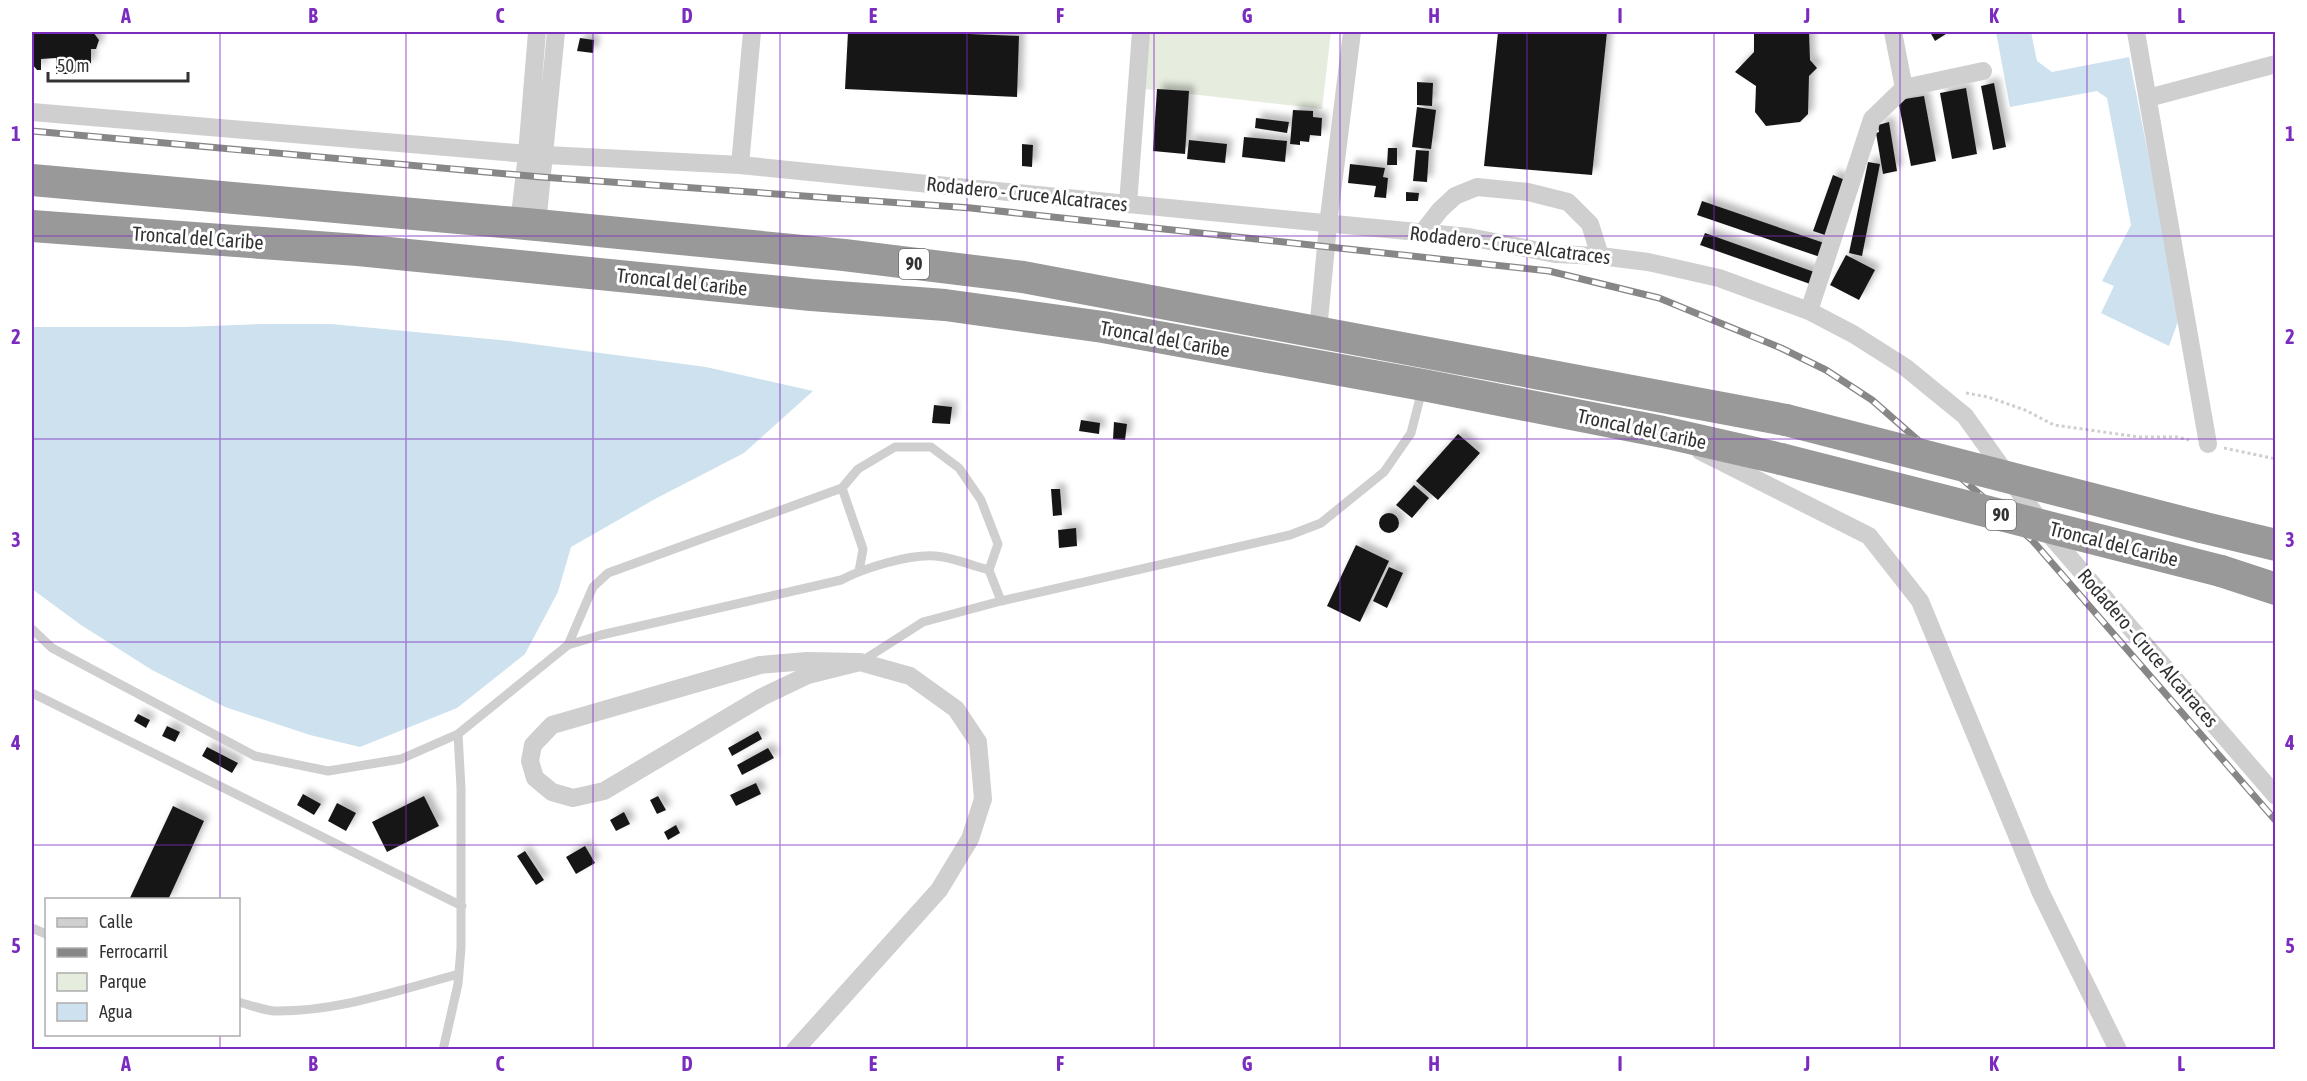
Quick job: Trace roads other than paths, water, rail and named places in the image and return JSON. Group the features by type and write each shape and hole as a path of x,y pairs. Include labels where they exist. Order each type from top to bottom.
{"highway":[{"name":"Troncal del Caribe","path":"32,180 528,224 844,255 1023,277 1786,420 2276,545"},
{"name":"Troncal del Caribe","path":"32,226 358,250 799,294 945,304 1103,327 1423,385 1663,432 1780,459 2221,571 2276,589"}],"street":[{"path":"535,154 537,32"},
{"path":"528,224 535,154 556,32"},
{"path":"740,165 752,32"},
{"path":"1128,204 1141,32"},
{"path":"1318,331 1328,225 1352,32"},
{"path":"1893,32 1904,88"},
{"path":"2136,32 2208,444"},
{"path":"2148,98 2276,64"},
{"path":"1809,311 1872,119 1904,88 1983,71"},
{"name":"Rodadero - Cruce Alcatraces","path":"32,112 535,154 740,165 1328,225 1469,237 1555,254 1600,256 1648,262 1719,278 1809,311 1853,334 1905,367 1965,416 2050,535 2276,796"},
{"path":"1422,233 1440,210 1455,196 1477,187 1528,192 1568,202 1590,224 1600,256"},
{"path":"1663,432 1869,536 1920,601 2040,891 2118,1050"},
{"path":"795,1050 939,890 970,839 983,799 978,742 956,709 910,676 860,662 807,661 760,665 552,725 533,745 530,761 535,778 552,792 573,798 604,791 762,697 808,675 860,662"}],"lane":[{"path":"860,662 923,622 1001,601 1290,535 1321,523 1384,472 1411,433 1423,385"},
{"path":"568,645 592,587 608,573 842,488 858,469 895,447 931,447 959,468 981,500 998,544 989,570 1001,601"},
{"path":"842,488 863,549 859,571"},
{"path":"32,629 52,648 255,756 328,771 401,759 458,734 568,645 601,634 841,580 859,571 901,560 935,556 989,570"},
{"path":"32,693 462,906"},
{"path":"443,1050 459,974 462,906 458,734"},
{"path":"240,1003 272,1011 318,1008 359,1001 459,974"}],"water":[{"path":"1996,32 2031,32 2037,61 2052,72 2129,57 2180,316 2169,346 2101,313 2114,286 2102,281 2131,225 2107,98 2097,91 2010,107"},
{"path":"331,324 510,341 706,367 813,391 744,453 655,499 571,547 558,592 525,654 457,708 360,747 310,735 225,707 152,670 81,625 32,589 32,327 184,327"}],"railway":[{"path":"32,131 541,177 971,208 1549,271 1659,298 1781,348 1826,370 1872,400 2032,540 2276,821"}]}
